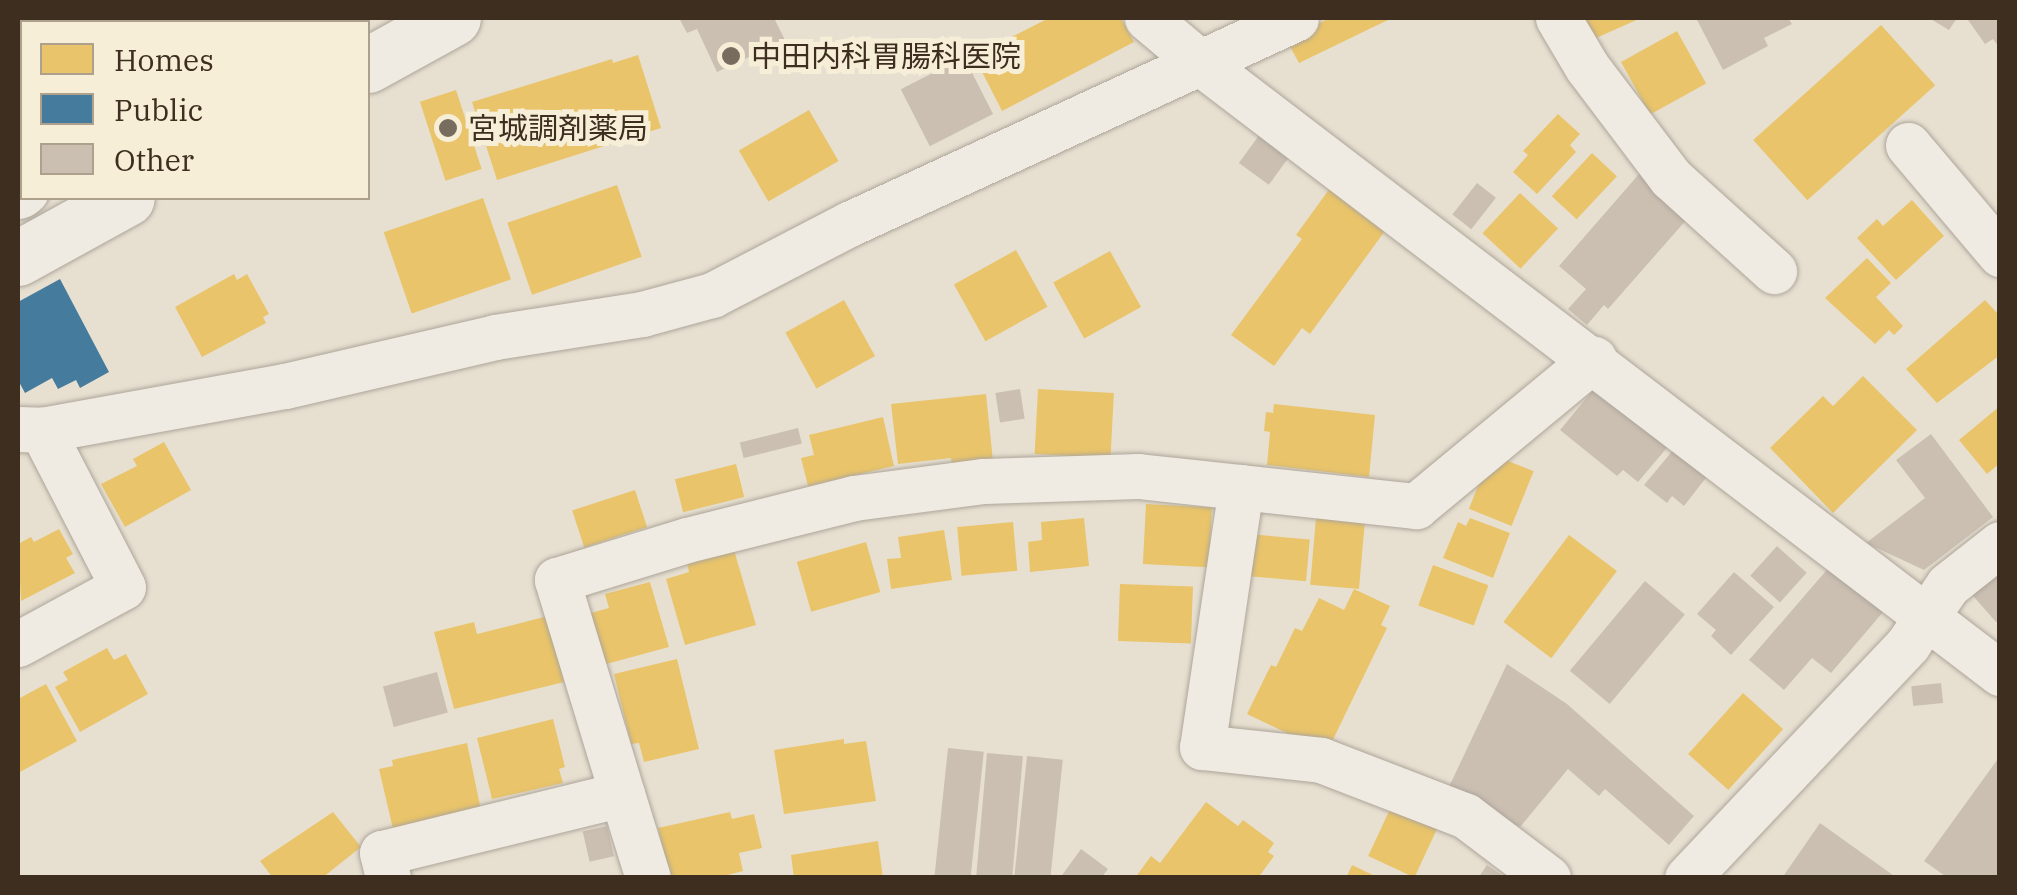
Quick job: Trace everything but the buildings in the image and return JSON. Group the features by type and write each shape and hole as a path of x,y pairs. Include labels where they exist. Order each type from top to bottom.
{"street":[{"path":"370,64 454,18"},
{"path":"1148,18 1198,61 1594,358 2000,672"},
{"path":"18,644 123,587 30,430 390,365 495,337 642,314 712,295 849,224 1296,18"},
{"path":"1558,18 1586,67 1672,178 1774,271"},
{"path":"1908,145 2000,254"},
{"path":"18,258 123,200"},
{"path":"648,878 556,580 687,540 854,498 984,482 1138,476 1416,506 1594,358"},
{"path":"1242,487 1202,747 1321,760 1466,816 1548,878"},
{"path":"1687,878 1929,619 1948,585 2000,544"},
{"path":"388,878 382,854 622,794"}],"place":[{"name":"中田内科胃腸科医院","path":"731,56"},
{"name":"宮城調剤薬局","path":"448,128"}]}
